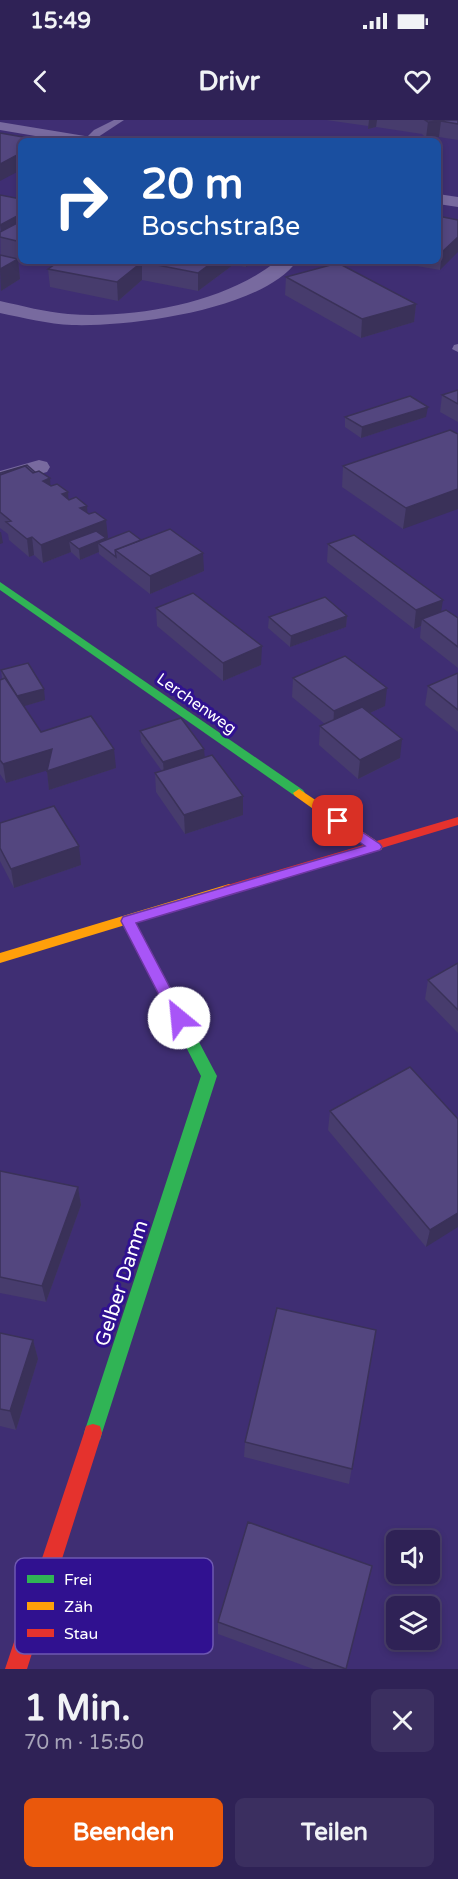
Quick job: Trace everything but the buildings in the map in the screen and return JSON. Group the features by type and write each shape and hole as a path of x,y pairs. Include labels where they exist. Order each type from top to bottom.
{"street":[{"path":"0,126 70,138"},
{"path":"441,199 458,202"},
{"path":"0,307 46,317 78,319 118,318 161,313 252,286 284,264"},
{"path":"0,478 39,467"},
{"name":"Lerchenweg","path":"0,585 376,847"},
{"path":"2,953 128,921 458,821"},
{"name":"Gelber Damm","path":"52,1558 209,1076 128,921"},
{"name":"Gelber Damm","path":"16,1669 21,1654"}],"lane":[{"path":"91,138 97,132 120,120"}],"traffic: fast":[{"path":"0,585 299,793"},
{"path":"93,1433 209,1076 128,921"}],"traffic: slow":[{"path":"299,793 376,847"},
{"path":"0,958 229,889"}],"traffic: jam":[{"path":"229,889 458,821"},
{"path":"52,1558 93,1433"},
{"path":"16,1669 21,1654"}],"route":[{"path":"179,1018 128,921 376,847 338,821"}]}
